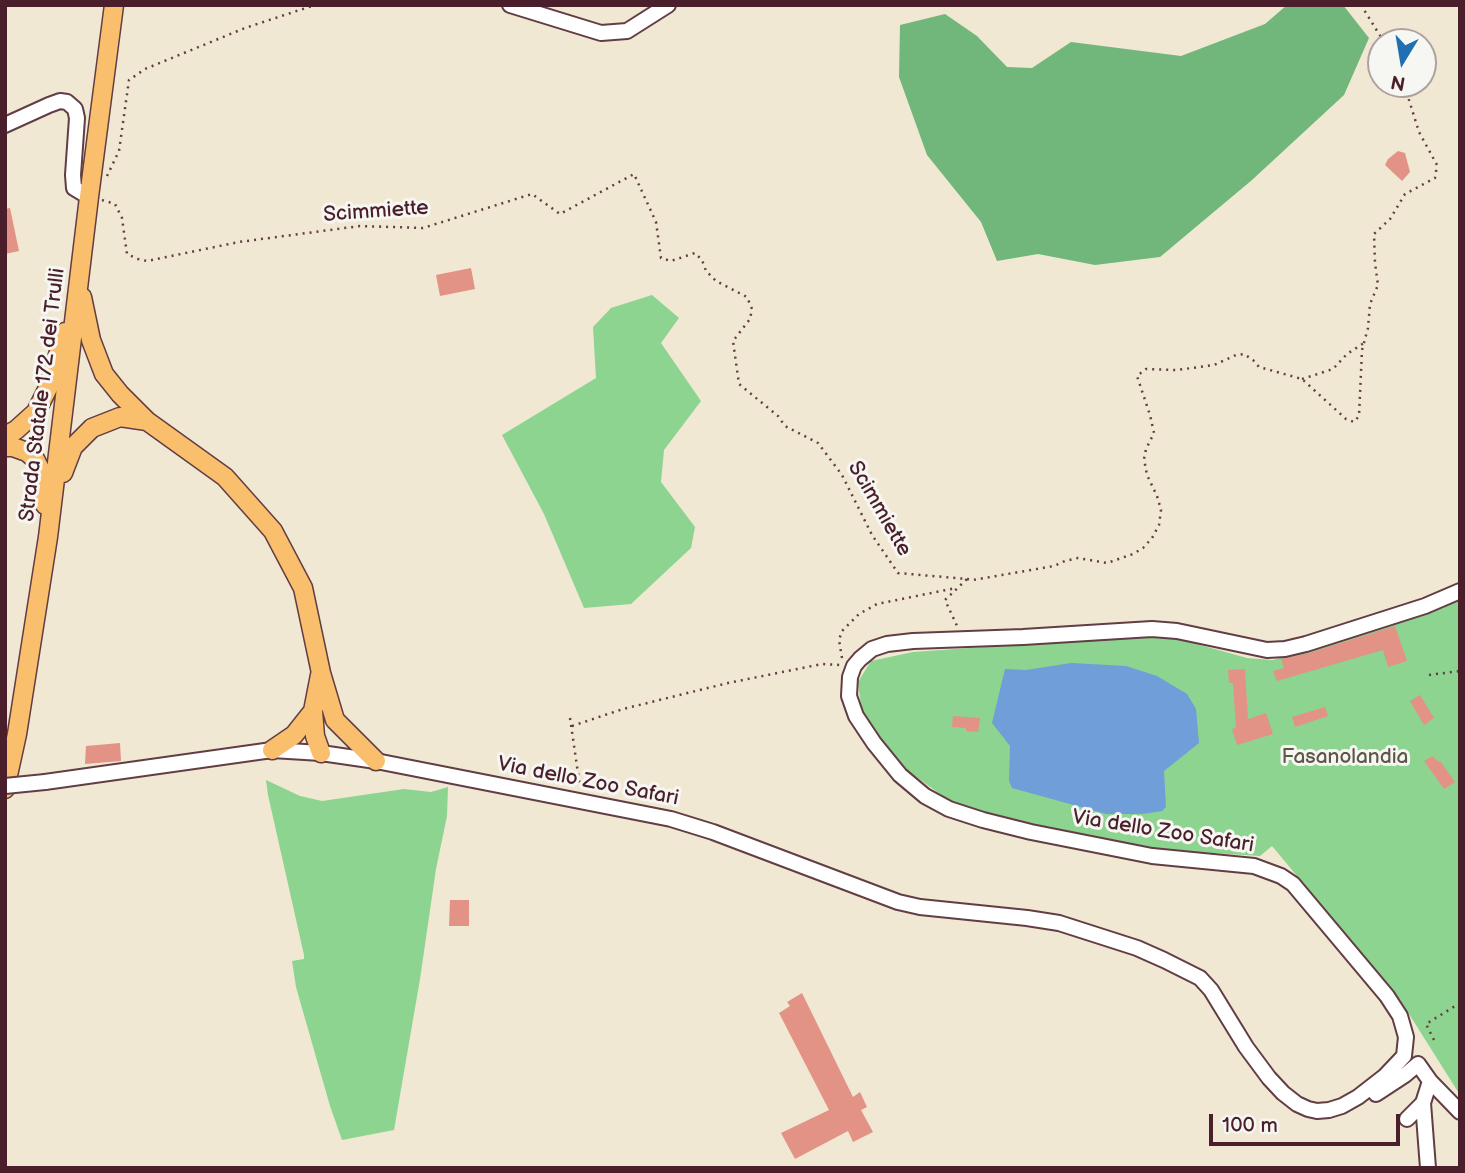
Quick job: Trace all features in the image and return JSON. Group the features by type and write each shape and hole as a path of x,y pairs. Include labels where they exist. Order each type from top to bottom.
{"main road":[{"name":"Strada Statale 172 dei Trulli","path":"5,787 17,734 48,537 114,5"},
{"path":"79,282 91,340 104,374 147,421 225,477 272,531 303,588 321,673 335,719 332,738 321,753"},
{"path":"5,436 36,412 48,387 79,282"},
{"path":"53,499 73,447 92,428 120,417 147,421"},
{"path":"5,447 27,452 35,459 41,471 48,537"},
{"path":"321,673 313,711 314,736 321,753"},
{"path":"272,750 294,735 313,711"},
{"path":"335,719 376,761"}],"street":[{"path":"510,5 601,33 627,31 668,5"},
{"path":"5,125 49,105 67,102 75,109 77,118 74,188 90,189"},
{"name":"Via dello Zoo Safari","path":"5,787 272,750 321,753 376,761 671,819 713,832 898,902 920,907 1059,923 1137,948 1183,968 1200,978 1211,990 1246,1047 1283,1093 1297,1104 1317,1111 1342,1106 1359,1097 1385,1076 1404,1056 1406,1037 1400,1016 1387,996 1293,884 1281,876 1254,866 1152,856 1031,832 949,809 925,796 900,775 874,743 856,716 849,696 850,677 854,666 872,649 887,644 963,639 1152,629 1177,631 1267,650 1285,649 1425,606 1460,591"},
{"path":"1317,1111 1331,1115 1348,1112 1418,1064 1430,1081 1460,1112"},
{"path":"1428,1168 1423,1103 1430,1081"},
{"path":"1407,1119 1423,1103"}],"path":[{"path":"90,189 107,177 119,151 129,80 145,69 233,33 314,5"},
{"path":"1361,5 1375,28"},
{"path":"963,639 945,600 967,579 1054,566 1078,558 1107,563 1133,554 1152,538 1159,525 1161,510 1147,475 1144,459 1154,433 1137,376 1146,369 1177,370 1214,365 1244,354 1259,367 1302,379 1346,419 1354,422 1359,416 1364,343 1370,304 1378,285 1374,234 1390,219 1405,194 1435,178 1437,165 1419,132 1408,98"},
{"name":"Scimmiette","path":"90,189 115,204 122,218 127,254 147,261 239,242 360,226 423,228 532,194 560,214 634,174 656,222 661,258 671,261 695,253 716,281 747,297 752,309 750,320 733,341 739,384 778,416 785,426 818,443 842,475 872,535 898,573 967,579"},
{"path":"1302,379 1333,369 1347,354 1364,343"},
{"path":"572,726 622,709 728,684 822,664 843,665 839,640 842,631 859,614 877,604 957,587"},
{"path":"1429,675 1460,671"},
{"path":"570,718 582,801"},
{"path":"1434,1040 1426,1024 1460,1003"}],"green space":[{"path":"1287,5 1343,5 1367,35 1367,43 1344,95 1252,180 1160,257 1095,265 1038,254 997,261 981,222 927,155 899,77 900,25 945,14 977,36 1007,67 1032,68 1071,42 1181,56 1265,24"},
{"path":"652,295 679,318 661,343 701,401 664,450 661,482 695,527 691,548 631,604 584,608 544,514 502,435 596,378 593,327 611,308"},
{"name":"Fasanolandia","path":"1460,599 1460,1095 1399,998 1272,846 1260,856 1148,849 1002,819 948,800 900,765 862,713 858,682 871,661 913,652 1154,635 1175,638 1247,658 1273,660 1443,608"},
{"path":"266,780 300,796 322,801 404,789 431,792 448,787 447,816 394,1130 342,1140 296,987 292,961 304,959 304,955"}],"water":[{"path":"1071,663 1126,666 1157,676 1187,694 1196,709 1199,743 1164,771 1166,807 1162,811 1106,814 1012,788 1009,781 1010,746 992,723 1005,669 1026,670"}],"building":[{"path":"1398,151 1405,153 1410,172 1402,181 1385,165"},
{"path":"10,208 19,251 5,254 5,209"},
{"path":"471,268 475,289 440,296 436,275"},
{"path":"1395,626 1407,661 1388,667 1383,650 1277,681 1273,671 1284,668 1281,659"},
{"path":"1245,669 1248,719 1266,713 1273,734 1237,745 1232,729 1236,728 1233,683 1229,683 1228,670"},
{"path":"1420,695 1434,718 1424,725 1410,701"},
{"path":"1325,707 1328,716 1295,727 1292,717"},
{"path":"953,716 980,718 978,732 952,727"},
{"path":"120,743 121,761 85,764 86,746"},
{"path":"1433,756 1440,761 1455,782 1444,789 1424,761"},
{"path":"450,900 469,900 469,926 449,926"},
{"path":"802,993 853,1097 860,1092 867,1107 861,1110 873,1132 853,1142 848,1131 795,1159 781,1133 829,1110 779,1013 790,1006 787,1002"}]}
